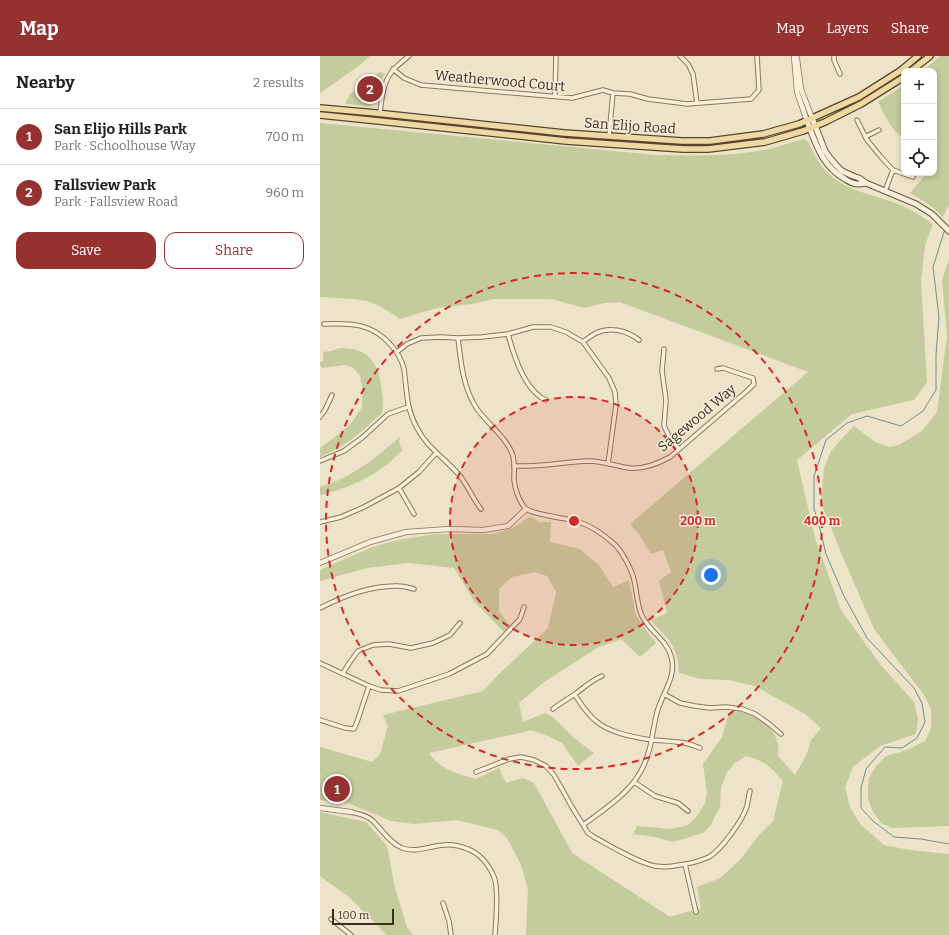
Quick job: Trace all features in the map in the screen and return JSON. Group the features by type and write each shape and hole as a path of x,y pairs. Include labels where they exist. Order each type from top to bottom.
{"main road":[{"name":"San Elijo Road","path":"320,108 564,133 682,141 710,141 763,134 810,120 859,97 900,71 918,56"},
{"path":"916,68 930,56"},
{"name":"San Elijo Road","path":"320,115 566,141 683,149 708,149 765,142 803,131 861,104 901,79"},
{"path":"810,120 812,127 825,151 836,166 842,171 916,204 932,214 949,231"}],"street":[{"path":"380,113 386,80 393,69 409,56"},
{"path":"555,96 556,56"},
{"path":"680,56 688,64 693,74 697,103"},
{"name":"Weatherwood Court","path":"393,69 404,78 421,85 572,98 603,90 613,93 630,94 648,99 687,104 752,99 759,90 757,56"},
{"path":"834,56 834,60 840,74"},
{"path":"796,57 797,92 810,120"},
{"path":"609,136 613,93"},
{"path":"857,120 866,137 893,170 913,177"},
{"path":"866,137 879,130"},
{"path":"885,190 893,170"},
{"path":"324,324 345,323 364,327 375,331 387,341 401,359 408,407 418,430 436,454 460,477 481,509"},
{"path":"396,352 407,344 421,338 482,337 508,334 533,327 551,327 566,332 583,342 609,378 615,392 616,405 608,464"},
{"path":"583,342 596,333 609,330 622,331 633,335 639,340"},
{"path":"508,334 513,354 521,372 538,395 546,400"},
{"path":"458,338 462,371 468,392 478,409 512,454 515,466 514,480 518,497 526,509 580,522 599,532 615,544 626,560 634,579 642,616 651,629 664,643 671,655 673,667 670,679 658,709 648,756 642,770 624,794 583,825"},
{"path":"664,349 662,371 666,400 664,426 670,438 679,448"},
{"name":"Sagewood Way","path":"515,466 530,467 592,461 631,468 646,468 659,463 670,457 754,384 753,378 723,368 717,369"},
{"path":"320,417 332,395"},
{"path":"320,461 344,450 363,437 388,414 408,407"},
{"path":"320,522 341,517 364,507 399,488 419,472 436,454"},
{"path":"399,488 414,514"},
{"path":"320,563 370,542 406,532 449,529 483,530 508,526 526,509"},
{"path":"320,608 355,592 400,586 414,589"},
{"path":"320,664 344,673 369,686 381,690 398,691 449,674 487,654 520,619 524,607"},
{"path":"344,673 358,651 373,645 389,644 411,648 433,643 450,635 460,623"},
{"path":"553,709 574,695 592,680 602,676"},
{"path":"320,720 345,728 354,729 369,686"},
{"path":"664,694 680,703 710,708 726,707 755,714 781,734"},
{"path":"574,695 596,722 608,729 622,734 651,740 675,741 700,748"},
{"path":"476,772 521,757 534,760 546,766 554,774 588,833 642,862 655,866 668,867 709,857 720,848 741,819 747,806 750,790"},
{"path":"634,782 655,796 678,803 688,811"},
{"path":"320,808 351,812 366,816 372,820 390,840 401,848 416,850 444,845 459,846 475,852 487,864 495,878 495,935"},
{"path":"685,864 696,912"},
{"path":"443,904 449,921 451,935"},
{"path":"331,919 351,935"}],"green space":[{"path":"320,56 370,56 360,65 320,93"},
{"path":"940,56 949,56 949,206 943,217 932,207 910,193 924,176 937,176 937,68 926,68"},
{"path":"381,72 385,74 382,78 380,91 374,89 372,99 373,104 370,106 346,104 345,102 350,93 358,90 361,92 359,87 374,75"},
{"path":"901,87 901,136 892,127 878,102"},
{"path":"320,123 656,155 741,153 769,149 804,139 810,144 822,167 838,181 856,190 901,205 933,224 925,245 921,283 927,382 914,400 852,414 797,460 815,538 841,610 880,664 914,702 918,718 916,734 880,746 853,767 845,787 850,807 860,824 884,845 910,850 949,854 949,935 526,935 528,889 521,865 507,838 498,830 457,820 414,824 391,821 348,803 320,800 320,747 372,762 380,754 388,726 383,715 483,691 548,628 556,592 547,576 535,572 512,577 499,589 499,611 510,626 504,632 474,601 454,568 409,563 367,568 320,581 320,570 370,548 390,542 435,534 493,534 512,528 528,517 540,522 551,522 550,542 580,549 599,565 613,587 629,580 636,615 656,643 640,657 621,639 597,648 544,682 519,703 523,722 545,713 554,718 574,738 594,753 578,766 562,743 531,730 429,753 439,764 456,773 476,779 499,768 506,783 523,778 534,783 572,853 670,917 701,908 697,887 720,878 740,860 759,835 773,821 783,781 767,765 746,756 735,763 727,772 721,788 720,807 710,826 703,833 673,842 655,837 633,834 637,826 670,829 688,825 697,816 705,803 707,793 703,764 722,737 729,712 749,714 769,727 777,740 778,756 795,775 806,756 811,740 821,728 805,714 755,686 729,680 701,679 679,673 678,660 673,647 650,620 667,613 659,581 671,572 663,550 651,554 638,533 630,524 808,372 619,302 604,303 585,308 551,299 494,299 471,304 437,308 400,319 367,301 320,297"},
{"path":"949,260 949,826 892,828 882,824 873,812 868,799 869,778 877,765 886,756 907,750 925,741 931,728 931,709 924,695 874,629 821,503 824,468 831,451 854,426 875,442 889,447 899,445 922,431 937,412 947,336 942,280"},
{"path":"339,348 350,348 366,354 376,366 381,383 383,409 381,414 354,438 320,457 320,448 343,431 353,421 362,407 362,385 359,374 352,367 344,365 322,368 320,365 320,362 323,361 323,352"},
{"path":"401,436 399,443 403,450 385,466 368,477 320,495 320,487 344,478 364,466"},
{"path":"320,812 366,822 387,846 395,888 407,927 413,935 387,935 349,897 320,876"}],"waterway":[{"path":"945,229 933,267 939,317 936,355 936,390 923,411 901,426 867,416 847,423 826,440 814,476 814,509 826,554 843,594 867,638 914,688 922,703 925,722 917,738 902,748 885,747 866,769 861,788 861,808 873,821 894,837 921,839 949,844"}],"place":[{"name":"Fallsview Park","path":"370,89"},
{"name":"San Elijo Hills Park","path":"337,789"}]}
